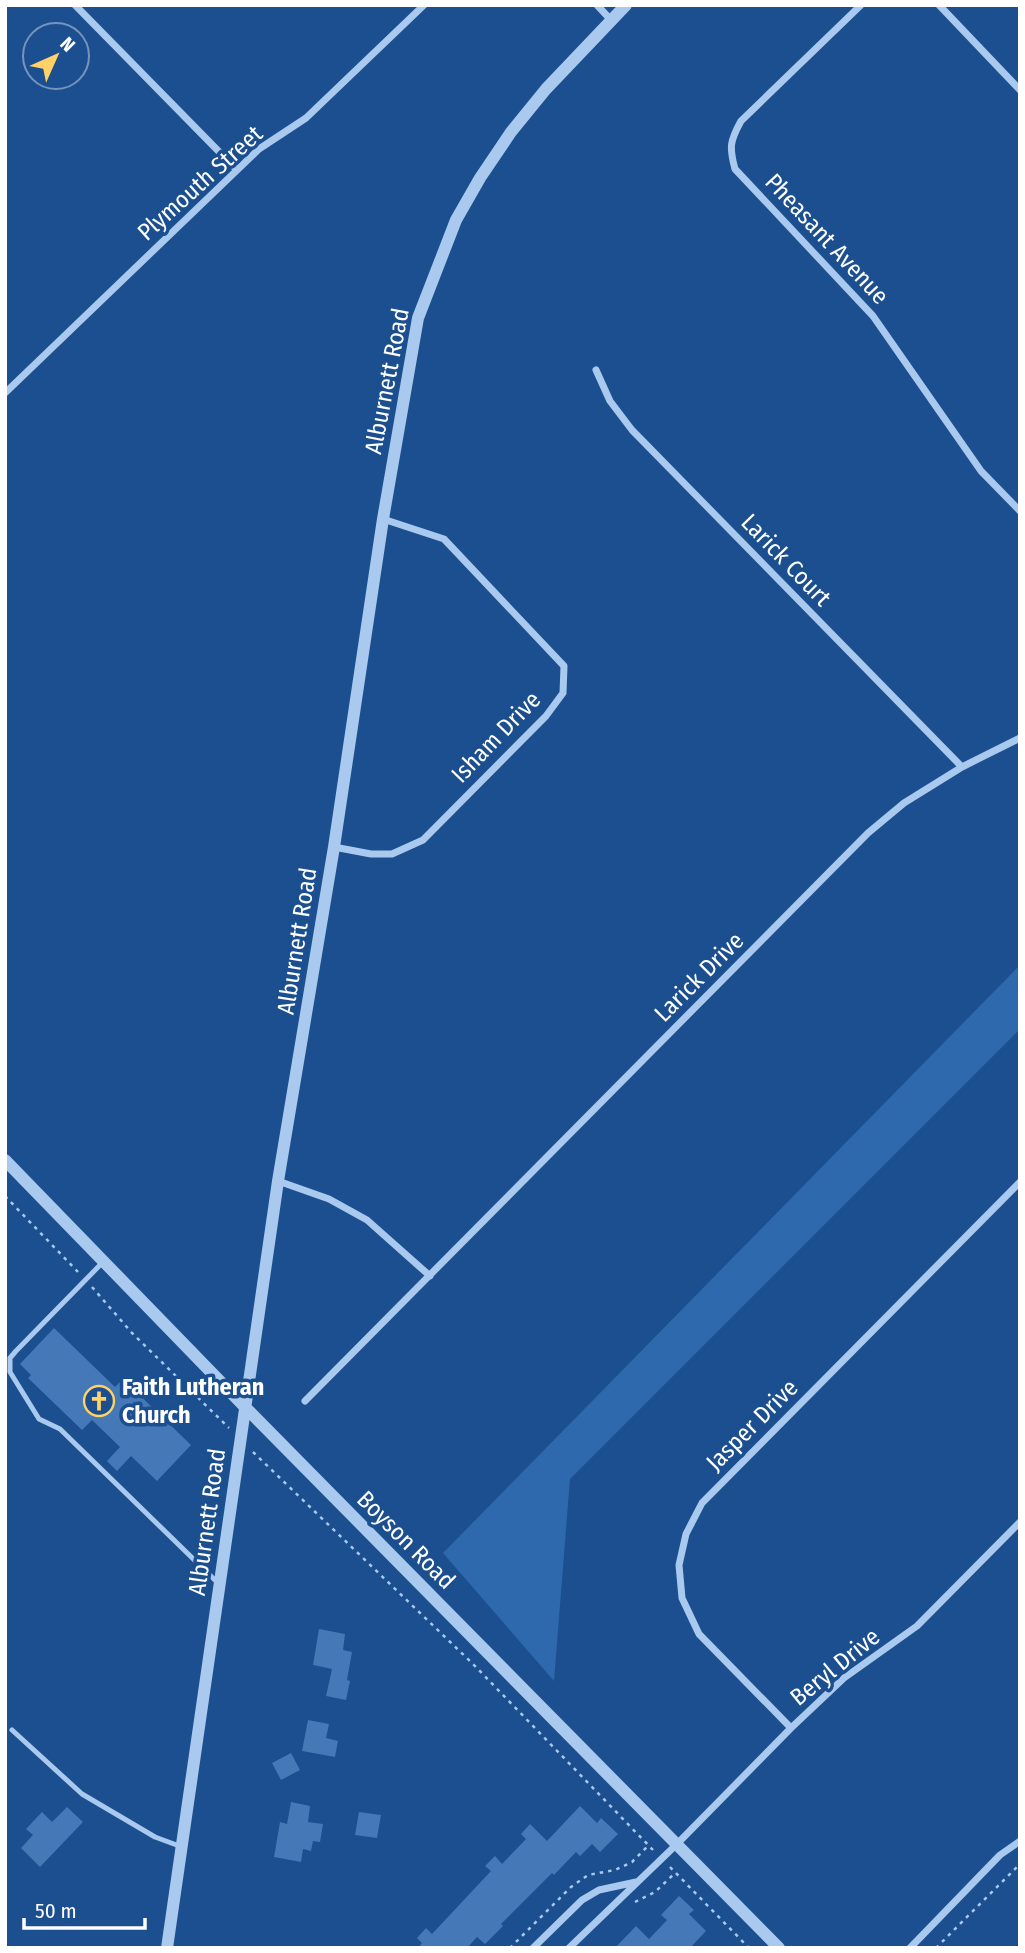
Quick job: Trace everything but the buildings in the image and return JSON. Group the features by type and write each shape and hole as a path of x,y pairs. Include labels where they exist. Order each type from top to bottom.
{"street":[{"path":"75,5 237,170"},
{"name":"Plymouth Street","path":"5,393 259,149 306,118 424,5"},
{"path":"597,5 611,20"},
{"name":"Alburnett Road","path":"167,1948 278,1181 334,847 383,519 418,318 456,220 480,178 546,89 626,5"},
{"name":"Pheasant Avenue","path":"861,5 741,121 730,150 735,169 873,316 981,471 1020,511"},
{"path":"939,5 1020,90"},
{"name":"Larick Court","path":"596,370 610,401 632,429 962,767"},
{"name":"Isham Drive","path":"334,847 370,854 392,854 423,840 546,716 563,693 564,666 444,539 383,519"},
{"name":"Larick Drive","path":"305,1401 868,833 904,803 962,767 1020,738"},
{"name":"Boyson Road","path":"5,1160 779,1948"},
{"path":"278,1181 329,1199 367,1220 430,1276"},
{"name":"Jasper Drive","path":"791,1728 699,1634 682,1598 679,1565 686,1534 702,1503 1020,1182"},
{"name":"Beryl Drive","path":"569,1948 677,1844 791,1728 844,1678 917,1626 1020,1522"},
{"path":"910,1948 1000,1855 1020,1841"},
{"path":"533,1948 582,1900 599,1890 637,1882"}],"lane":[{"path":"103,1261 10,1358 10,1373 39,1419 60,1429 219,1584"},
{"path":"12,1730 82,1794 155,1838 182,1847"}],"path":[{"path":"5,1196 132,1333 226,1424"},
{"path":"271,1470 473,1664 654,1850"},
{"path":"936,1948 1020,1864"},
{"path":"671,1868 749,1948"},
{"path":"634,1903 655,1892 676,1872"}],"shaded area":[{"path":"1020,965 1020,1029 570,1479 554,1681 443,1553"}],"place":[{"name":"Faith Lutheran Church","path":"99,1401"}]}
